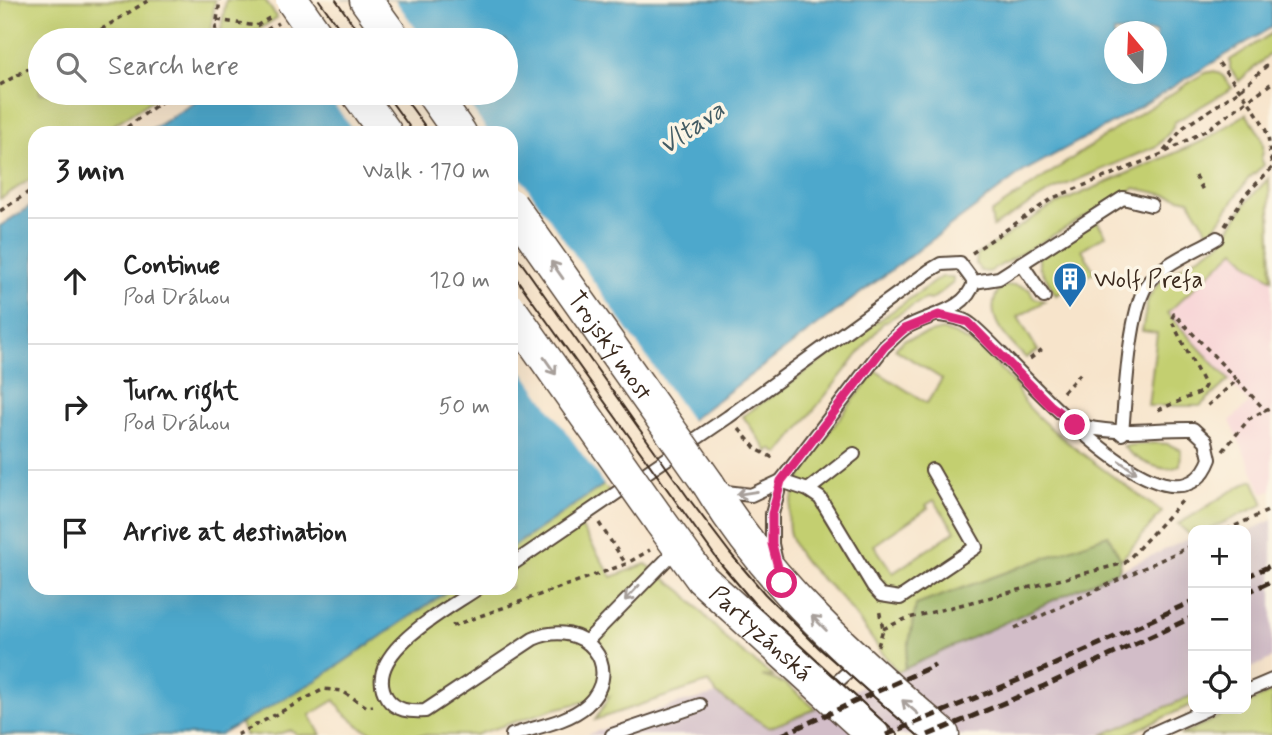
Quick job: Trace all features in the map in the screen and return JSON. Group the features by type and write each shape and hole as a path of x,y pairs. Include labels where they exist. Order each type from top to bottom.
{"main road":[{"path":"366,0 386,28"},
{"path":"285,6 308,28"},
{"path":"366,105 381,126"},
{"path":"440,105 455,126"},
{"name":"Trojský most","path":"518,215 711,488"},
{"path":"518,320 664,538"},
{"name":"Partyzánská","path":"711,488 782,583 868,657 943,735"},
{"name":"Partyzánská","path":"664,538 702,579 873,735"}],"lane":[{"path":"782,583 772,544 772,514 781,481 884,347 904,329 939,315 962,301 974,282 999,278 1123,198 1151,205"},
{"path":"1122,434 1136,316 1147,284 1161,272 1217,238"},
{"path":"518,560 728,417 929,271 941,264 960,263 974,282"},
{"path":"1021,263 1044,297"},
{"path":"939,315 968,322 1050,405 1088,439 1127,466 1161,484 1189,482 1200,475 1210,458 1206,441 1193,429 1122,434 1099,432 1075,425"},
{"path":"808,490 854,454"},
{"path":"711,488 751,495 781,481 808,490 820,498 881,595 900,598 976,547 932,470"},
{"path":"587,641 664,538"},
{"path":"468,595 393,648 385,664 382,684 391,703 408,713 425,711 443,702 518,648 550,632 568,631 587,641 597,655 601,667 602,679 595,695 575,714 512,735"},
{"path":"825,693 868,657"},
{"path":"1251,689 1272,680"},
{"path":"612,735 700,705"},
{"path":"1149,735 1196,714"}],"path":[{"path":"104,28 149,0"},
{"path":"216,28 220,0"},
{"path":"217,20 256,26 285,6"},
{"path":"1162,154 1184,127 1239,91 1272,61"},
{"path":"1219,63 1265,128 1272,145 1269,155 1272,163"},
{"path":"0,85 28,69"},
{"path":"960,263 999,233 1053,198 1162,154 1248,103 1272,83"},
{"path":"128,126 157,105"},
{"path":"1217,238 1246,194 1272,169"},
{"path":"1195,177 1205,192"},
{"path":"0,211 28,192"},
{"path":"1158,410 1200,392 1205,386 1171,320 1174,314 1265,410"},
{"path":"1037,355 1045,347"},
{"path":"1060,396 1083,371"},
{"path":"1206,407 1237,380"},
{"path":"1236,435 1249,419 1272,407"},
{"path":"728,417 756,449 777,460"},
{"path":"590,509 626,564"},
{"path":"1237,525 1272,509"},
{"path":"868,657 883,629 905,619 1116,567 1133,558 1169,516"},
{"path":"412,634 443,629 626,564 664,538"},
{"path":"1015,628 1188,547"},
{"path":"881,595 878,603 883,629"},
{"path":"237,735 324,689 342,691 367,707 391,703"}],"shaded area":[{"path":"1221,242 1272,279 1272,490 1263,494 1230,421 1249,403 1167,313"},
{"path":"1272,520 1272,658 1251,668 1251,588 1251,530"},
{"path":"1188,539 1188,697 1102,735 586,735 676,704 717,694 769,728"}],"green space":[{"path":"0,0 215,0 212,28 28,28 28,105 144,105 112,126 28,126 28,181 0,199"},
{"path":"226,0 265,0 277,18 261,28 221,28"},
{"path":"1272,33 1272,52 1239,81 1230,69 1230,60"},
{"path":"1215,71 1223,76 1232,88 1175,122 1157,146 1051,191 993,227 991,213 1123,124 1205,73"},
{"path":"1246,114 1262,140 1261,158 1264,165 1248,179 1210,235 1189,200 1135,188 989,272 981,271 976,264 977,255 1050,207 1205,140"},
{"path":"1269,178 1272,279 1249,264 1235,250 1167,313 1229,380 1200,406 1148,406 1157,333 1142,331 1148,299 1160,281 1221,242 1247,201"},
{"path":"1097,221 1106,235 1082,249 1094,272 1056,295 1039,266 1039,257"},
{"path":"941,277 953,277 953,283 931,300 925,299 883,323 779,454 771,449 768,452 743,416"},
{"path":"1014,285 1029,289 1034,298 1045,301 1018,317 1038,351 1026,358 998,326 993,307 1001,287"},
{"path":"942,330 955,334 984,352 1017,387 1023,400 1057,433 1162,512 1121,560 1108,535 917,605 904,669 898,672 842,599 800,556 791,538 788,519 793,497 817,450 876,371 927,403 942,379 895,349 904,340","holes":["934,500 955,531 893,573 874,545 928,508 926,505"]},
{"path":"1168,444 1181,450 1180,465 1173,468 1158,467 1142,461 1123,446"},
{"path":"1253,480 1264,504 1218,525 1188,525 1188,533 1178,524 1197,513"},
{"path":"605,484 609,492 575,517 612,577 646,564 683,592 729,642 774,677 762,676 786,684 816,709 769,728 717,694 709,682 595,720 610,696 554,709 475,735 378,735 362,728 342,711 335,700 310,715 321,735 298,735 291,730 275,735 245,735 241,723 317,680 442,595 518,595 518,543"},
{"path":"1108,535 1121,560 1119,570 904,669 916,605"},
{"path":"1272,692 1272,735 1180,735 1225,714 1251,714 1251,702"},
{"path":"1188,697 1188,706 1126,735 1102,735"}],"water":[{"name":"Vltava","path":"343,0 1272,0 1272,27 1116,121 1024,171 605,484 518,543 518,126 157,126 191,105 518,105 518,28 303,28"},
{"path":"28,208 28,595 442,595 317,680 220,735 0,735 0,226"}],"pier":[{"path":"337,0 395,0 415,28 297,28"},
{"path":"335,105 469,105 484,126 350,126"},
{"path":"518,174 693,423 606,488 518,364"}],"tram line":[{"path":"319,0 339,28"},
{"path":"336,0 356,28"},
{"path":"394,105 409,126"},
{"path":"410,105 425,126"},
{"path":"518,258 730,553 765,594 819,648 917,735"},
{"path":"518,281 720,563 754,603 898,735"}],"railway":[{"path":"1251,575 1272,565"},
{"path":"1251,591 1272,581"},
{"path":"886,735 1038,672 1188,603"},
{"path":"928,735 1044,686 1188,619"},
{"path":"782,735 935,665"}],"place":[{"name":"Wolf Prefa","path":"1070,309"}],"route":[{"path":"782,583 772,544 772,514 781,481 884,347 904,329 939,315 968,322 1050,405 1075,425"}]}
